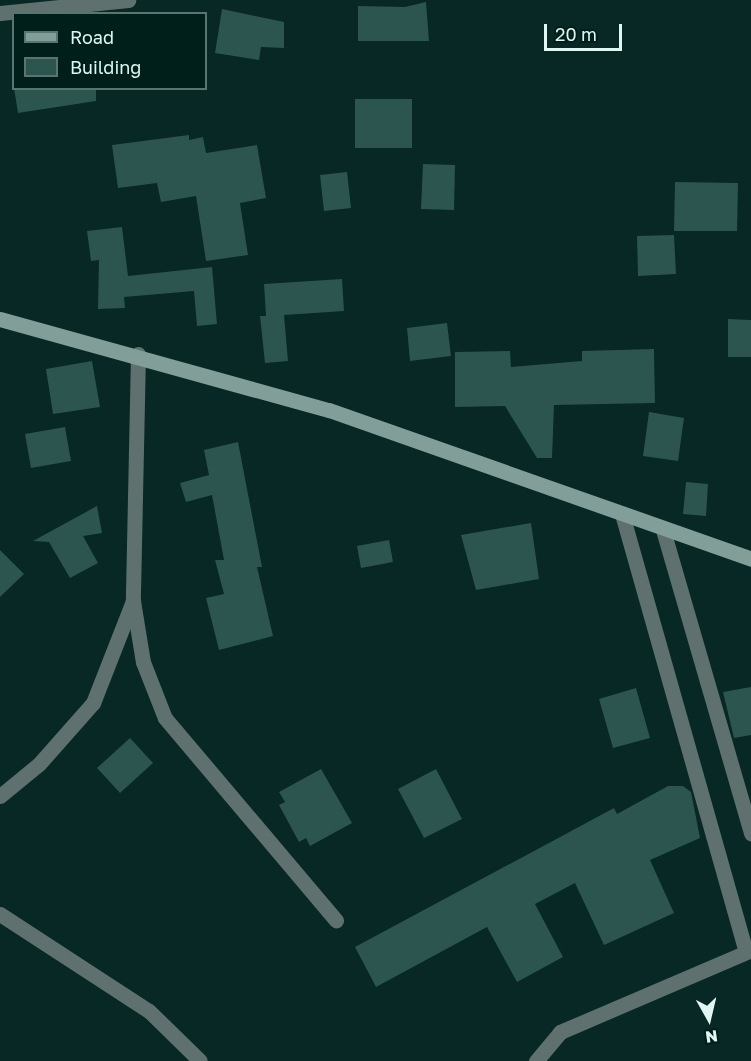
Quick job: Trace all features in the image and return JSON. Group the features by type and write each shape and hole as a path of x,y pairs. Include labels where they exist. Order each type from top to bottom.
{"street":[{"path":"0,13 128,0"},
{"path":"0,319 138,354 480,460 663,530 751,559"},
{"path":"138,354 133,601 143,662 165,718 336,920"},
{"path":"536,1061 560,1032 749,951 622,514"},
{"path":"663,530 751,832"},
{"path":"0,796 39,764 93,703 133,601"},
{"path":"0,914 149,1011 200,1061"}],"building":[{"path":"426,2 429,41 358,41 358,6 405,7"},
{"path":"222,9 284,22 284,48 261,47 259,60 215,53"},
{"path":"14,90 96,90 96,101 18,113"},
{"path":"355,99 412,99 412,148 355,148"},
{"path":"189,135 189,140 203,137 206,153 257,145 266,198 240,203 248,255 206,261 196,196 161,202 157,183 118,188 112,145"},
{"path":"423,164 455,165 454,210 421,209"},
{"path":"347,172 351,208 324,211 320,175"},
{"path":"675,182 738,183 737,231 674,231"},
{"path":"122,227 128,276 212,267 217,324 197,326 194,291 124,297 125,308 98,309 99,260 91,261 87,231"},
{"path":"674,235 676,274 638,276 637,236"},
{"path":"342,279 344,311 284,315 288,361 265,363 260,316 266,316 264,284"},
{"path":"728,319 751,320 751,357 728,357"},
{"path":"447,323 451,356 410,361 407,328"},
{"path":"654,349 655,403 554,405 552,458 537,458 505,406 455,407 455,352 510,351 511,367 582,361 582,351"},
{"path":"92,361 100,407 53,414 46,369"},
{"path":"649,412 684,418 678,461 643,456"},
{"path":"65,427 71,461 31,468 25,434"},
{"path":"238,442 262,567 257,567 273,636 219,650 206,598 224,594 215,560 224,560 212,495 186,502 180,483 209,475 204,450"},
{"path":"686,482 708,484 706,516 683,514"},
{"path":"97,506 102,533 83,536 98,563 70,578 49,542 33,541"},
{"path":"531,523 539,579 476,590 461,535"},
{"path":"389,540 393,562 361,568 357,546"},
{"path":"0,550 24,574 0,597"},
{"path":"751,687 751,735 734,738 723,692"},
{"path":"636,688 650,738 613,748 599,699"},
{"path":"130,738 153,763 120,793 97,768"},
{"path":"321,769 352,823 310,846 306,838 299,842 279,805 285,802 279,792"},
{"path":"436,769 462,819 424,838 398,789"},
{"path":"668,786 683,786 691,792 700,838 650,860 674,913 604,945 575,883 535,904 563,957 517,982 487,927 376,987 355,947 614,808 617,814"}]}
